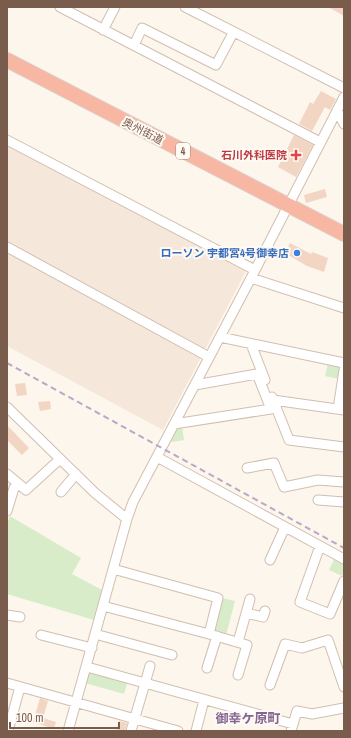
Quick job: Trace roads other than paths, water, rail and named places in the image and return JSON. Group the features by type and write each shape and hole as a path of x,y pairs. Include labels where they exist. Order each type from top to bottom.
{"highway":[{"name":"奥州街道","path":"7,60 344,234"}],"street":[{"path":"60,7 320,142"},
{"path":"103,30 115,7"},
{"path":"187,7 233,33 344,88"},
{"path":"134,45 142,28 216,65 233,33"},
{"path":"68,731 133,502 210,357 344,97"},
{"path":"337,110 344,124"},
{"path":"7,140 253,274 344,308"},
{"path":"7,247 210,357"},
{"path":"220,337 344,362"},
{"path":"251,344 289,440 344,447"},
{"path":"273,400 341,410 344,370"},
{"path":"174,424 271,409 257,374 195,385"},
{"path":"7,407 95,493 127,519"},
{"path":"157,457 344,559"},
{"path":"7,474 26,490 60,459"},
{"path":"246,468 274,463 284,487 318,480 344,482"},
{"path":"61,492 76,474"},
{"path":"7,511 14,488 19,485"},
{"path":"318,500 344,502"},
{"path":"270,560 285,526"},
{"path":"320,546 300,602 330,614 344,581"},
{"path":"113,569 218,598 207,668"},
{"path":"238,642 250,599"},
{"path":"103,606 247,645 238,675"},
{"path":"246,613 263,617 265,611"},
{"path":"7,615 20,617"},
{"path":"96,634 172,655"},
{"path":"41,635 92,648"},
{"path":"270,685 285,644 302,648 328,640 344,687"},
{"path":"131,731 150,666"},
{"path":"86,667 204,700 292,728 297,711 312,714 344,708"},
{"path":"7,684 178,731"},
{"path":"8,731 20,687"},
{"path":"196,731 204,700"}],"railway":[{"path":"7,363 344,548"}],"place":[{"name":"石川外科医院","path":"296,155"},
{"name":"ローソン 宇都宮4号御幸店","path":"297,253"}],"district":[{"name":"御幸ケ原町","path":"248,718"}]}
